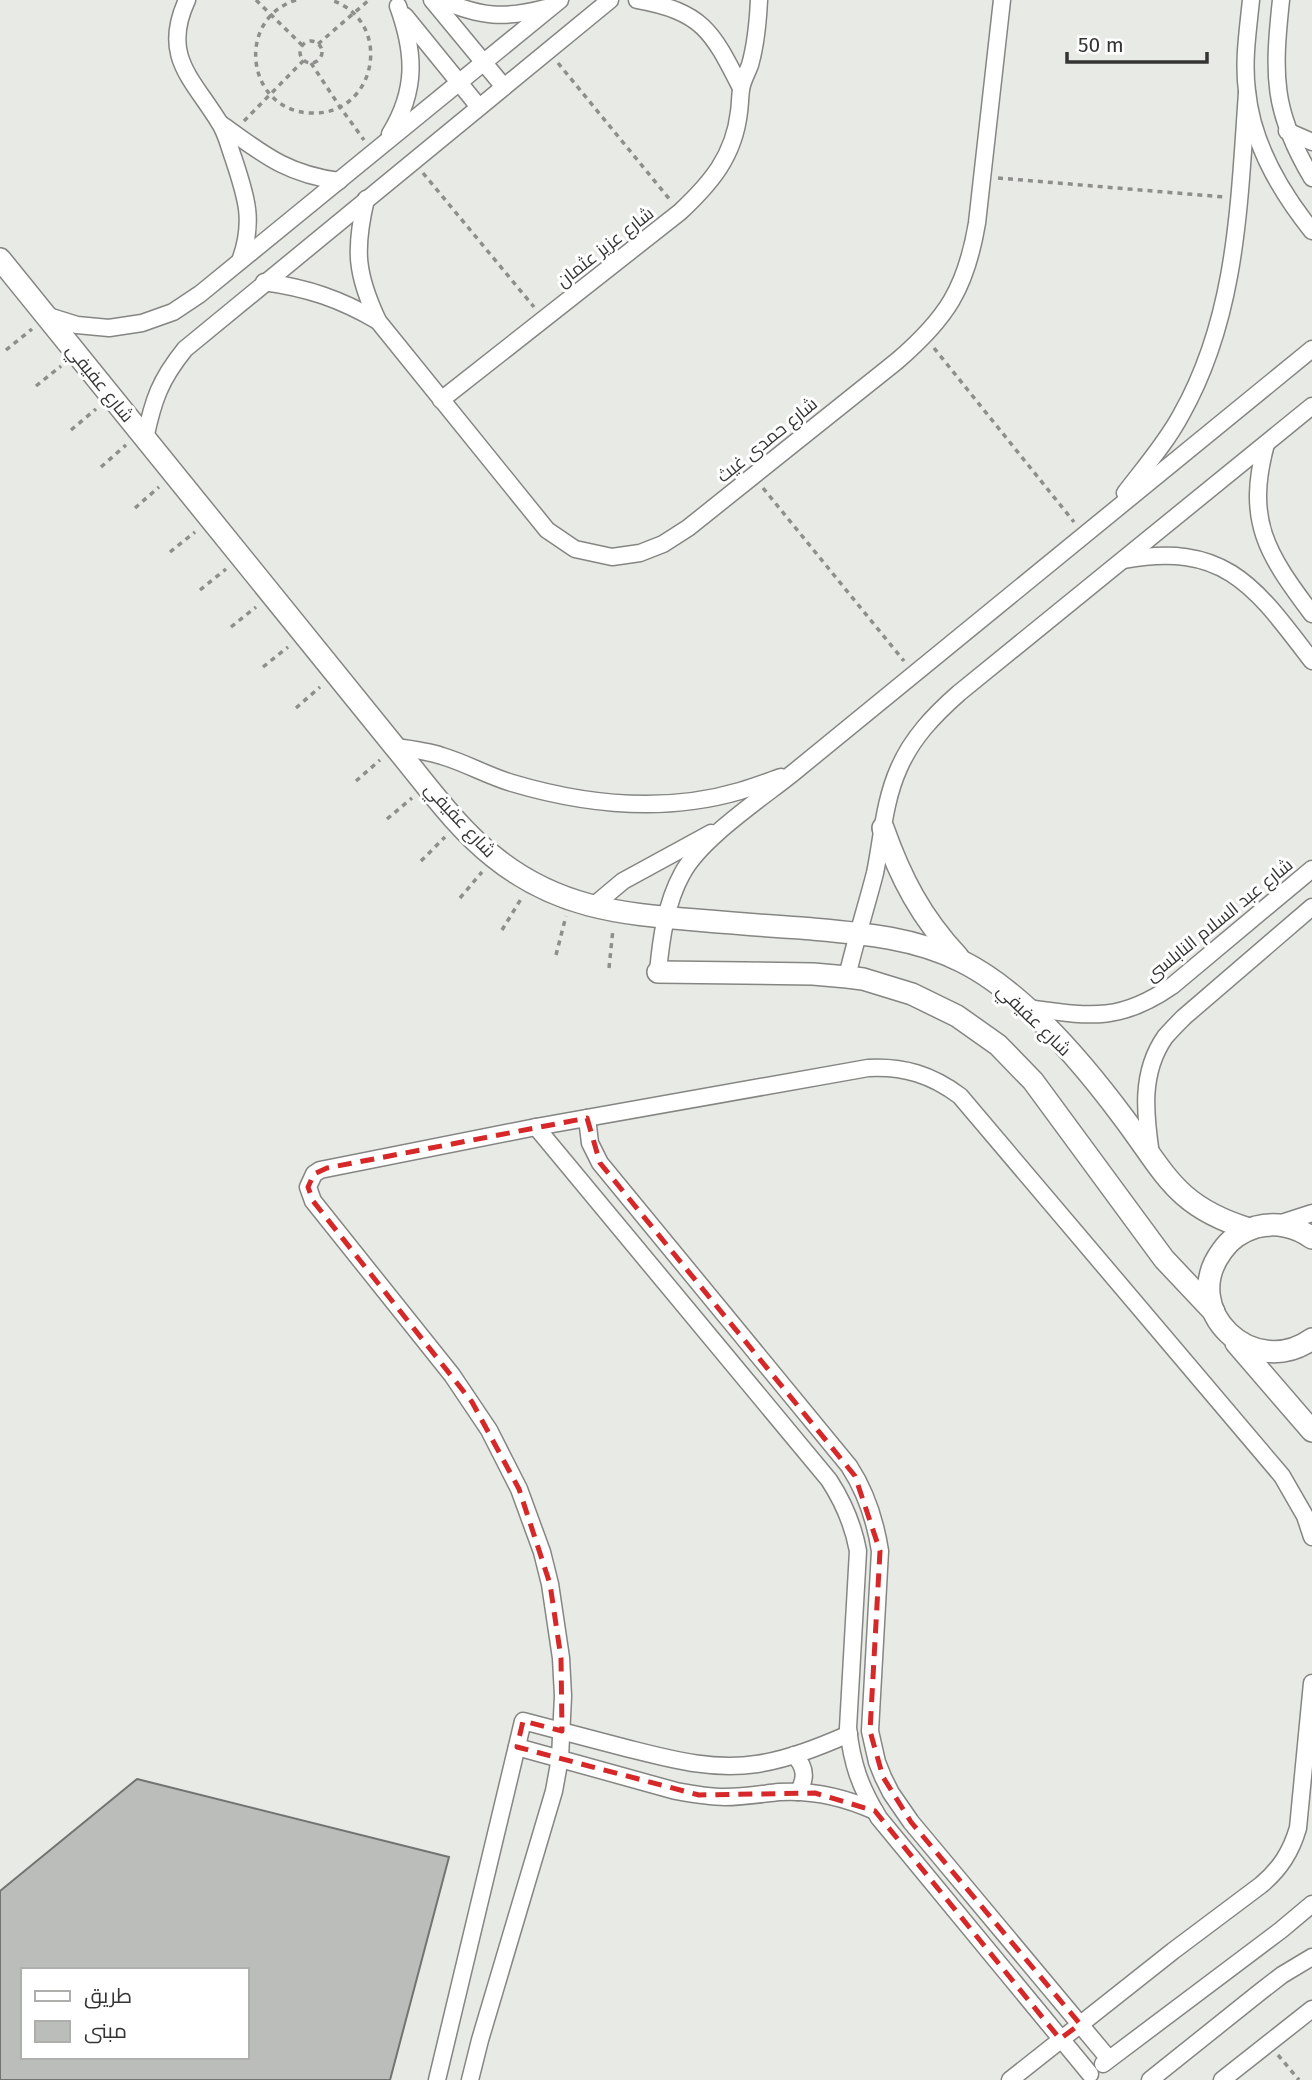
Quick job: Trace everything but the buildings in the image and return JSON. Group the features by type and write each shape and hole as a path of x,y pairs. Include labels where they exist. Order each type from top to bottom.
{"street":[{"path":"187,0 181,12 178,51 193,86 227,128 277,163 297,172 339,181"},
{"path":"432,0 504,87"},
{"path":"441,0 467,11 495,15 524,14 556,3"},
{"path":"143,436 158,388 169,368 185,349 610,0"},
{"path":"637,0 673,8 693,18 709,33 722,51 741,88"},
{"name":"شارع عزيز عثمان","path":"442,400 680,212 706,188 722,165 733,140 741,88 756,38 759,0"},
{"name":"شارع حمدى غيث","path":"366,199 359,230 359,262 365,293 378,321 547,530 575,548 612,557 640,553 663,544 688,528 754,476 925,337 945,312 961,284 972,255 1002,0"},
{"path":"1107,515 1161,447 1181,416 1205,364 1221,318 1229,282 1239,198 1251,0"},
{"path":"1281,0 1276,49 1280,108 1287,131 1312,178"},
{"path":"395,3 479,107"},
{"path":"379,148 399,119 410,82 408,33 395,3"},
{"path":"46,316 77,325 109,328 142,323 173,312 200,294 556,3"},
{"path":"1247,93 1253,123 1276,179 1291,205 1312,231"},
{"path":"227,128 248,216 249,230 240,261"},
{"path":"1287,131 1312,142"},
{"name":"شارع عفيفي","path":"0,259 395,747 459,824 495,858 531,882 570,900 614,912 858,933 911,942 962,961 1027,1008 1094,1080 1166,1178 1183,1195 1225,1222 1249,1229"},
{"name":"شارع حمدى غيث","path":"264,282 295,286 324,295 352,306 378,321"},
{"path":"1214,1312 1164,1259 1033,1081 998,1045 957,1016 912,994 863,979 813,974 658,972 675,889 693,858 726,825 1312,349"},
{"path":"847,977 873,881 898,769 933,716 1312,406"},
{"path":"1266,443 1257,493 1259,519 1277,566 1312,614"},
{"path":"1122,561 1149,555 1177,555 1229,571 1251,587 1270,607 1312,661"},
{"path":"395,747 444,756 509,782 565,797 623,804 681,802 738,792 793,773"},
{"path":"592,907 623,881 726,825"},
{"path":"883,828 894,860 912,897 941,939 962,961"},
{"name":"شارع عبد السلام النابلسى","path":"1027,1008 1101,1015 1127,1010 1151,1000 1172,986 1312,869"},
{"path":"1152,1157 1146,1118 1146,1089 1153,1062 1166,1037 1184,1017 1312,907"},
{"path":"470,2080 554,1791 560,1758 561,1658 550,1584 531,1520 489,1430 465,1393 313,1201 308,1187 314,1174 327,1168 536,1127 868,1068 885,1067 918,1072 947,1086 960,1096 1282,1476 1305,1516 1312,1537"},
{"path":"587,1118 590,1143 606,1172 849,1466 870,1508 880,1551 870,1731 877,1762 900,1808 1110,2059"},
{"path":"536,1127 829,1480 847,1510 858,1551 848,1708 849,1734 860,1784 875,1811 1060,2039 1086,2077 1312,1904"},
{"path":"563,1159 590,1143"},
{"path":"1277,1225 1312,1213"},
{"path":"1312,1238 1292,1227 1263,1225 1249,1229 1226,1245 1217,1257 1209,1284 1210,1299 1221,1325 1312,1431"},
{"path":"1230,1336 1248,1347 1269,1352 1284,1351 1312,1339"},
{"path":"829,1480 849,1466"},
{"path":"1010,2080 1261,1885 1285,1860 1298,1828 1312,1683"},
{"path":"437,2080 523,1721 698,1765 759,1764 794,1755 849,1734"},
{"path":"517,1747 676,1791 699,1795 744,1796 798,1792 836,1797 875,1811"},
{"path":"794,1755 804,1772 802,1786 798,1792"},
{"path":"1150,2080 1267,1986 1312,1957"},
{"path":"1222,2080 1312,2009"}],"path":[{"path":"256,0 303,46"},
{"path":"296,0 271,15 258,36 255,48 258,73 270,95 278,102 297,111 319,113 340,107 359,92 370,70 371,46 368,34 354,14 331,0"},
{"path":"318,44 369,0"},
{"path":"303,60 301,51 310,41 318,44 323,52 319,60 311,63"},
{"path":"548,51 680,212"},
{"path":"227,128 270,95 303,60"},
{"path":"303,60 311,63 340,107 379,148"},
{"path":"413,161 544,320"},
{"path":"982,177 1239,198"},
{"path":"6,350 46,316"},
{"path":"925,337 1084,534"},
{"path":"36,386 76,353"},
{"path":"71,430 111,396"},
{"path":"101,467 143,436"},
{"path":"135,508 174,474"},
{"path":"754,476 914,674"},
{"path":"170,552 210,519"},
{"path":"200,590 241,557"},
{"path":"231,627 271,595"},
{"path":"263,667 303,634"},
{"path":"296,708 335,674"},
{"path":"356,782 395,747"},
{"path":"387,819 427,785"},
{"path":"421,861 459,824"},
{"path":"460,898 495,858"},
{"path":"502,930 531,882"},
{"path":"556,955 570,900"},
{"path":"609,968 614,912"},
{"path":"1268,2043 1298,2080"}],"highlighted area":[{"path":"587,1118 600,1163 855,1476 880,1551 870,1731 883,1777 911,1822 1080,2024 1060,2039 875,1811 815,1793 699,1795 517,1747 523,1721 562,1731 561,1658 550,1584 519,1489 472,1402 313,1201 308,1187 314,1174 327,1168"}]}
